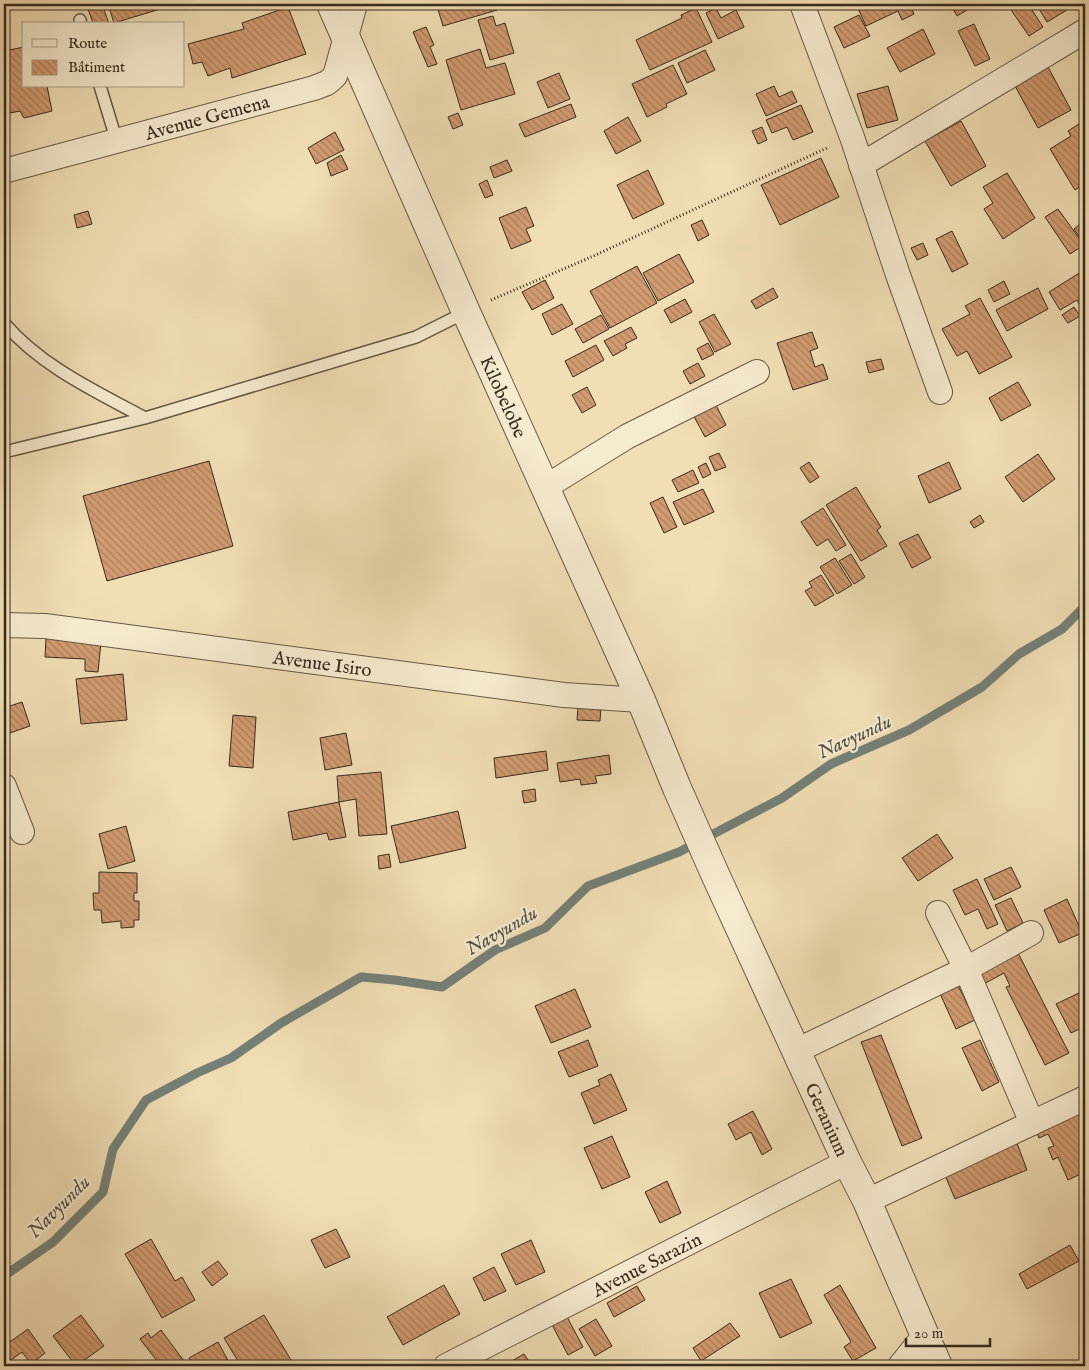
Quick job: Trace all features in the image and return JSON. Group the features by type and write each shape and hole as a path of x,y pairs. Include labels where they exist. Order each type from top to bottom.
{"street":[{"name":"Kilobelobe","path":"331,4 544,488 641,700 715,874"},
{"name":"Avenue Gemena","path":"4,171 117,142 327,83 335,76 355,4"},
{"path":"802,4 852,137 940,392"},
{"path":"861,165 1085,31"},
{"path":"544,488 628,436 757,372"},
{"name":"Avenue Isiro","path":"4,625 45,626 564,695 641,700"},
{"path":"4,786 22,832"},
{"name":"Geranium","path":"715,874 847,1162 867,1201 938,1366"},
{"path":"938,913 966,969 1032,1122"},
{"path":"796,1051 966,969 1031,933"},
{"path":"867,1201 1085,1098"},
{"name":"Avenue Sarazin","path":"446,1366 847,1162"},
{"path":"900,1366 924,1336"}],"lane":[{"path":"101,88 117,142"},
{"path":"4,452 145,418 416,337 466,312"},
{"path":"4,324 18,340 57,370 145,418"}],"path":[{"path":"466,312 852,137"}],"building":[{"path":"102,4 108,22 93,22 88,9"},
{"path":"108,4 166,4 167,7 117,22 114,22"},
{"path":"183,4 204,4 185,10"},
{"path":"444,4 495,4 497,10 443,26 437,6"},
{"path":"856,4 910,4 914,14 902,20 898,11 866,26"},
{"path":"950,4 977,4 957,16"},
{"path":"1007,4 1028,4 1043,27 1029,36"},
{"path":"1036,4 1077,4 1047,22"},
{"path":"288,7 306,54 232,78 230,68 208,76 202,62 193,64 188,44 244,29 242,23"},
{"path":"696,8 712,42 650,70 636,40 682,18 681,15"},
{"path":"716,8 721,18 736,10 744,27 718,39 706,13"},
{"path":"859,15 870,36 844,48 834,27"},
{"path":"493,16 496,26 505,23 514,53 490,60 478,20"},
{"path":"974,24 990,59 975,66 958,31"},
{"path":"426,27 434,45 430,47 437,64 428,67 413,32"},
{"path":"923,29 935,54 900,72 887,48"},
{"path":"22,47 22,88 47,88 52,111 24,118 20,111 10,113 4,93 4,51"},
{"path":"480,49 486,68 505,63 515,94 461,110 446,60"},
{"path":"705,50 715,70 687,83 678,63"},
{"path":"673,65 687,94 666,104 667,107 647,117 632,84"},
{"path":"1048,67 1071,110 1038,128 1015,86"},
{"path":"559,73 570,99 548,108 537,82"},
{"path":"774,86 779,97 792,91 797,102 766,116 756,94"},
{"path":"888,86 898,120 867,128 857,94"},
{"path":"571,104 576,117 525,137 519,124"},
{"path":"801,105 813,132 793,140 787,127 772,133 766,120"},
{"path":"458,113 463,125 453,129 448,117"},
{"path":"628,117 641,141 616,154 604,131"},
{"path":"1085,120 1085,192 1081,186 1075,190 1050,149 1071,136 1068,131"},
{"path":"961,121 986,166 951,186 925,141"},
{"path":"762,127 767,140 758,144 752,131"},
{"path":"335,132 344,150 316,164 308,148"},
{"path":"341,155 348,169 331,176 327,163"},
{"path":"821,158 839,197 780,225 761,185"},
{"path":"507,160 512,171 494,178 490,167"},
{"path":"648,170 664,204 633,219 617,185"},
{"path":"1007,173 1035,218 1003,239 984,209 993,203 983,187"},
{"path":"487,180 493,195 485,198 479,184"},
{"path":"526,207 534,226 526,229 531,241 511,249 499,218"},
{"path":"1058,209 1084,245 1070,254 1045,217"},
{"path":"88,211 92,224 77,228 74,215"},
{"path":"702,220 709,235 698,241 691,225"},
{"path":"1085,220 1085,245 1074,229"},
{"path":"952,231 968,264 952,272 936,239"},
{"path":"923,243 928,255 917,260 911,248"},
{"path":"679,254 694,282 658,301 643,273"},
{"path":"637,266 657,303 610,328 590,291"},
{"path":"1081,272 1085,278 1085,306 1081,308 1077,300 1060,310 1049,292"},
{"path":"545,280 554,298 532,310 522,292"},
{"path":"1004,281 1010,294 994,302 988,290"},
{"path":"773,288 778,297 756,309 751,301"},
{"path":"1038,288 1048,309 1007,331 996,310"},
{"path":"980,298 1012,357 979,374 967,351 957,356 942,329 970,314 965,306"},
{"path":"685,299 692,312 671,323 664,310"},
{"path":"562,304 573,324 552,335 542,314"},
{"path":"1074,307 1080,316 1068,323 1062,315"},
{"path":"714,314 731,344 715,352 699,322"},
{"path":"601,315 609,329 583,343 575,329"},
{"path":"631,327 637,338 625,344 627,348 613,356 604,341"},
{"path":"812,332 818,348 810,351 815,367 823,364 828,379 793,390 777,343"},
{"path":"708,343 714,354 702,360 697,349"},
{"path":"596,345 604,360 573,377 565,361"},
{"path":"881,359 884,369 869,373 866,362"},
{"path":"698,363 705,376 690,384 683,371"},
{"path":"1018,382 1031,405 1001,421 989,398"},
{"path":"587,387 596,405 582,413 572,395"},
{"path":"713,399 726,425 705,437 691,411"},
{"path":"719,453 726,467 715,471 709,457"},
{"path":"1038,454 1055,479 1023,502 1005,477"},
{"path":"209,461 233,546 107,581 83,496"},
{"path":"809,462 819,477 810,483 800,468"},
{"path":"949,462 961,489 929,503 918,476"},
{"path":"706,463 711,474 703,478 698,467"},
{"path":"693,470 699,483 678,492 672,480"},
{"path":"856,487 881,527 877,530 887,546 861,561 826,505"},
{"path":"703,489 714,512 684,525 673,502"},
{"path":"663,497 677,527 664,533 650,503"},
{"path":"823,508 846,545 836,551 828,539 817,546 801,522"},
{"path":"980,515 984,522 974,528 970,522"},
{"path":"918,534 931,558 912,568 899,543"},
{"path":"851,554 865,577 854,584 839,561"},
{"path":"835,558 852,585 837,594 820,567"},
{"path":"821,575 834,595 815,606 805,591 812,587 809,582"},
{"path":"46,638 101,642 98,672 85,671 85,659 45,657"},
{"path":"123,674 127,720 81,724 76,679"},
{"path":"22,702 30,726 4,735 4,708"},
{"path":"578,707 601,707 600,721 577,720"},
{"path":"233,715 256,717 253,768 229,766"},
{"path":"346,733 352,765 325,770 320,738"},
{"path":"546,751 548,770 496,778 494,758"},
{"path":"609,755 611,774 595,776 597,783 581,785 580,779 560,782 557,763"},
{"path":"381,772 387,834 359,836 356,799 339,802 337,776"},
{"path":"535,789 536,801 524,803 522,791"},
{"path":"339,802 346,837 329,840 327,833 293,840 288,812"},
{"path":"458,811 466,848 400,863 391,826"},
{"path":"126,826 135,861 108,869 99,834"},
{"path":"937,834 953,858 918,881 902,858"},
{"path":"389,854 391,867 379,869 378,856"},
{"path":"1011,867 1021,887 994,900 984,879"},
{"path":"99,872 137,873 137,893 134,893 134,901 139,901 139,920 134,920 134,927 121,928 121,921 102,923 101,910 94,910 93,893 99,893"},
{"path":"977,879 998,924 987,929 978,909 965,915 953,890"},
{"path":"1011,898 1023,923 1007,931 995,905"},
{"path":"1067,899 1082,933 1059,943 1044,910"},
{"path":"1016,949 1069,1053 1045,1065 1006,987 1010,986 1004,973 980,986 972,972"},
{"path":"955,979 975,1020 956,1029 937,987"},
{"path":"575,989 591,1027 551,1043 535,1006"},
{"path":"1081,992 1085,1000 1085,1026 1071,1033 1056,1004"},
{"path":"881,1035 922,1138 902,1146 861,1042"},
{"path":"588,1040 598,1066 569,1077 558,1052"},
{"path":"980,1040 999,1082 982,1091 962,1048"},
{"path":"611,1074 627,1110 594,1124 581,1093 600,1085 598,1080"},
{"path":"1085,1109 1085,1172 1068,1180 1058,1157 1053,1160 1048,1148 1054,1146 1048,1134 1039,1138 1036,1130"},
{"path":"753,1111 772,1149 762,1155 751,1132 736,1140 728,1124"},
{"path":"612,1136 630,1177 602,1189 584,1148"},
{"path":"1015,1138 1027,1170 955,1199 942,1168"},
{"path":"667,1181 681,1213 660,1223 645,1192"},
{"path":"336,1229 350,1257 325,1268 311,1240"},
{"path":"151,1239 175,1281 182,1277 195,1300 162,1318 125,1254"},
{"path":"531,1240 545,1272 516,1285 501,1254"},
{"path":"1070,1245 1079,1261 1027,1289 1019,1274"},
{"path":"218,1261 228,1274 212,1286 202,1272"},
{"path":"494,1267 506,1291 484,1301 473,1278"},
{"path":"791,1279 812,1323 780,1338 759,1293"},
{"path":"444,1285 460,1314 403,1345 387,1317"},
{"path":"840,1285 876,1348 853,1361 844,1347 851,1342 824,1295"},
{"path":"637,1286 645,1300 614,1317 607,1303"},
{"path":"81,1315 104,1346 76,1366 53,1336"},
{"path":"264,1315 294,1365 241,1366 224,1338"},
{"path":"566,1315 583,1347 568,1355 551,1323"},
{"path":"596,1319 612,1346 595,1356 579,1329"},
{"path":"730,1323 740,1336 701,1361 693,1348"},
{"path":"28,1329 45,1353 31,1364 22,1352 11,1360 4,1350 4,1346"},
{"path":"161,1330 184,1361 176,1366 161,1366 140,1339 148,1333 151,1338"},
{"path":"218,1342 231,1366 193,1366 189,1358"},
{"path":"524,1354 532,1366 503,1366"}],"waterway":[{"name":"Navyundu","path":"4,1276 53,1242 103,1192 113,1149 146,1100 197,1073 231,1058 281,1023 361,977 442,987 495,950 545,928 588,886 679,852 782,798 831,764 909,730 982,687 1019,654 1062,629 1085,606"}]}
